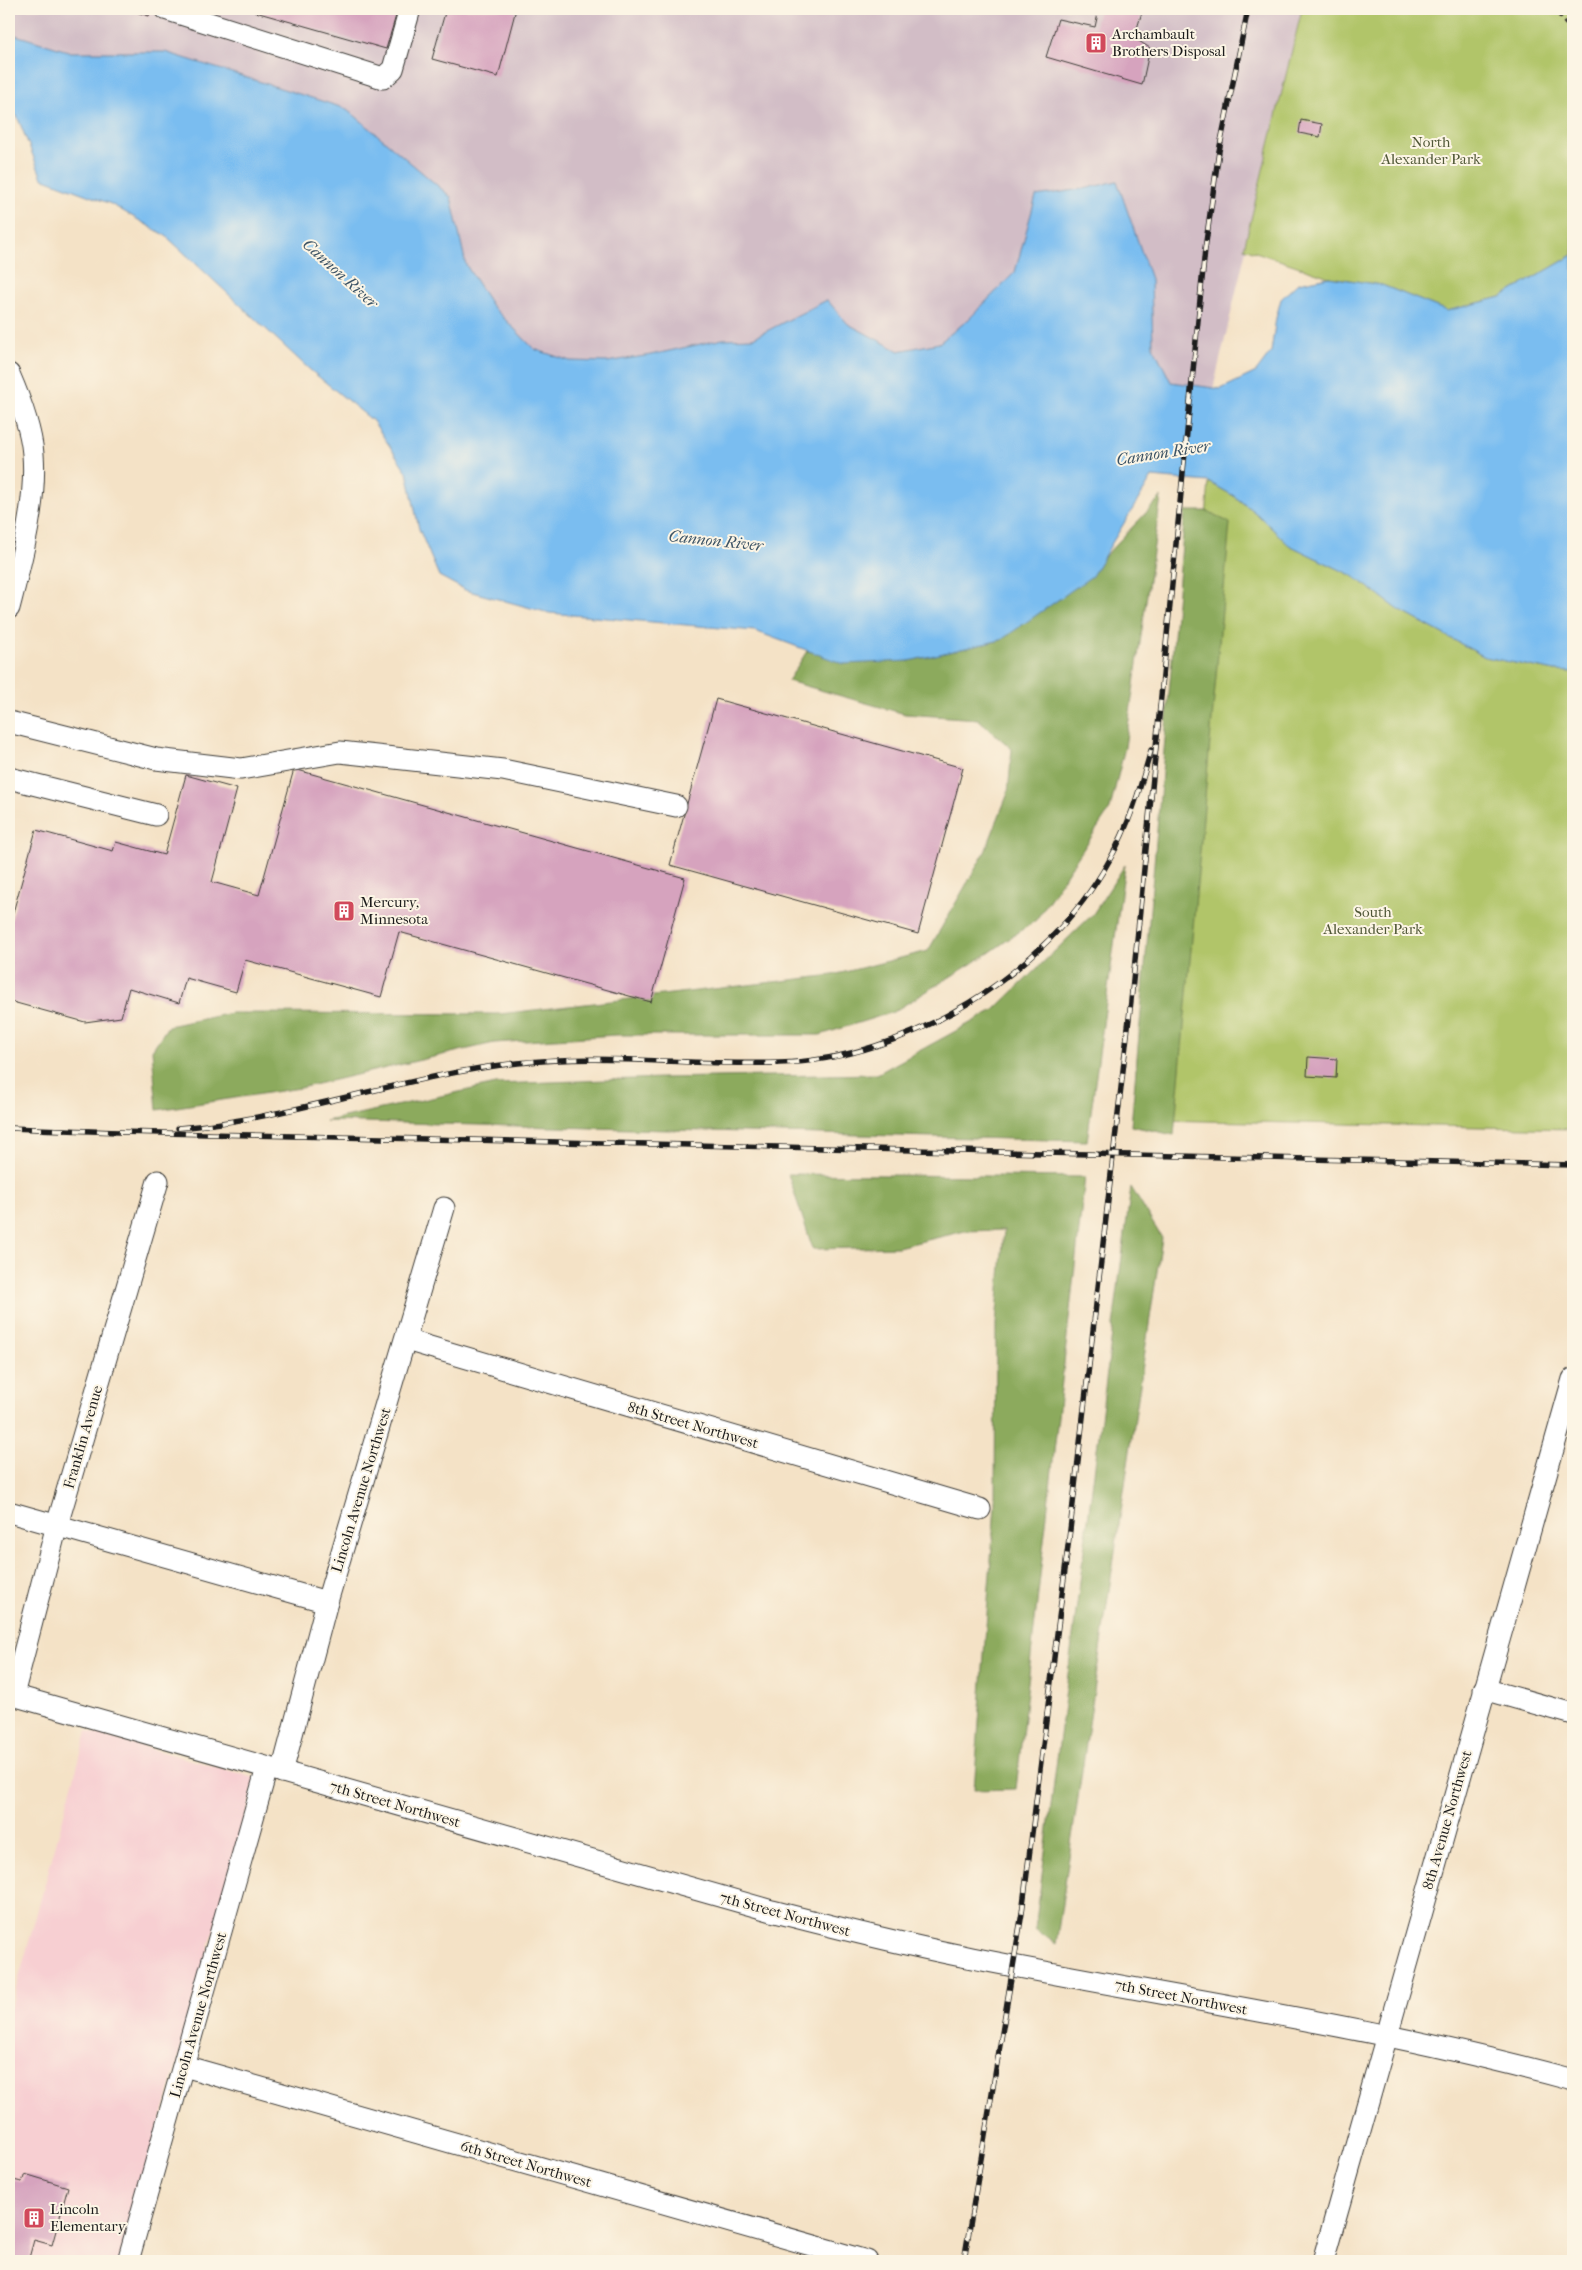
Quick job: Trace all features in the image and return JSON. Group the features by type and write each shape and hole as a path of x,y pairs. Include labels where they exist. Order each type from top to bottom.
{"street":[{"path":"165,9 383,78 393,69 410,9"},
{"path":"9,374 20,401 33,452 34,490 19,570 9,608"},
{"path":"9,722 156,759 241,768 340,752 503,770 676,806"},
{"path":"9,778 156,815"},
{"name":"Franklin Avenue","path":"11,1694 57,1525 158,1181"},
{"name":"Lincoln Avenue Northwest","path":"128,2261 184,2066 327,1602 444,1208"},
{"name":"8th Street Northwest","path":"406,1340 980,1509"},
{"name":"8th Avenue Northwest","path":"1323,2261 1573,1379"},
{"path":"9,1512 327,1602"},
{"path":"1484,1689 1573,1714"},
{"name":"7th Street Northwest","path":"11,1694 772,1911 872,1937 972,1958 1387,2035 1510,2063 1573,2080"},
{"name":"6th Street Northwest","path":"184,2066 867,2261"}],"path":[{"path":"1554,9 1573,34"}],"shaded area":[{"path":"9,9 1303,9 1205,423 650,467 9,42"},
{"path":"87,1731 256,1778 122,2261 9,2261 9,2007 11,2007"}],"green space":[{"name":"North Alexander Park","path":"1302,9 1573,9 1573,255 1501,297 1447,311 1382,285 1329,277 1244,248"},
{"name":"South Alexander Park","path":"1209,482 1234,496 1258,515 1289,545 1353,576 1399,610 1485,657 1555,671 1573,672 1573,1129 1156,1120"},
{"path":"1161,497 1125,747 1110,809 1036,920 989,953 893,1012 820,1035 616,1035 494,1043 300,1088 157,1110 152,1050 168,1026 231,1013 500,1014 833,975 928,951 985,852 1008,793 1012,749 978,719 905,714 788,681 807,651 909,661 1001,640 1102,559"},
{"path":"1185,511 1207,511 1230,523 1174,1135 1131,1126"},
{"path":"1125,865 1087,1141 326,1121 496,1084 661,1078 877,1074 994,1010 1093,914"},
{"path":"788,1174 1085,1177 1016,1789 974,1790 995,1505 996,1324 1004,1230 965,1231 898,1247 813,1249"},
{"path":"1131,1187 1162,1238 1056,1944 1035,1929"}],"water":[{"name":"Cannon River","path":"9,33 71,52 165,52 347,109 451,197 466,265 492,306 534,349 570,361 607,362 651,355 723,339 753,338 827,300 848,324 899,351 939,343 969,319 1015,272 1036,196 1088,188 1117,181 1151,279 1153,346 1171,382 1221,389 1256,372 1271,352 1281,299 1298,283 1329,277 1382,285 1447,311 1501,297 1573,255 1573,672 1555,671 1485,657 1399,610 1353,576 1289,545 1258,515 1234,496 1209,482 1152,477 1092,576 1001,640 909,661 844,664 755,631 549,613 465,590 439,576 419,529 407,472 373,421 309,369 166,236 111,204 42,178 17,116 9,112"}],"building":[{"path":"126,9 151,9 149,16"},
{"path":"245,9 398,9 386,49"},
{"path":"446,9 516,9 498,77 432,59"},
{"name":"Archambault Brothers Disposal","path":"1099,9 1143,9 1134,38 1150,48 1142,85 1046,57 1058,19 1095,27"},
{"path":"1301,120 1322,124 1320,137 1299,133"},
{"path":"716,699 963,768 918,934 670,865"},
{"name":"Mercury, Minnesota","path":"294,769 685,878 651,1002 399,932 381,997 245,960 236,992 186,978 179,1003 129,988 121,1017 85,1022 9,1001 9,927 36,830 113,851 116,842 164,855 186,775 237,789 212,882 259,895"},
{"path":"1308,1057 1337,1059 1336,1078 1307,1076"},
{"name":"Lincoln Elementary","path":"25,2174 68,2187 52,2245 34,2240 29,2258 39,2261 9,2261 9,2195 13,2180 22,2182"}],"railway":[{"path":"964,2261 1022,1913 1070,1530 1131,1001 1205,249 1219,151 1248,9"},
{"path":"178,1128 264,1116 433,1077 518,1063 583,1059 779,1063 827,1058 876,1046 923,1027 969,1003 1011,973 1049,939 1082,902 1109,861 1128,821 1151,750"},
{"path":"9,1128 1573,1165"}],"place":[{"name":"Archambault Brothers Disposal","path":"1096,43"},
{"name":"Mercury, Minnesota","path":"344,911"},
{"name":"Lincoln Elementary","path":"34,2218"}]}
